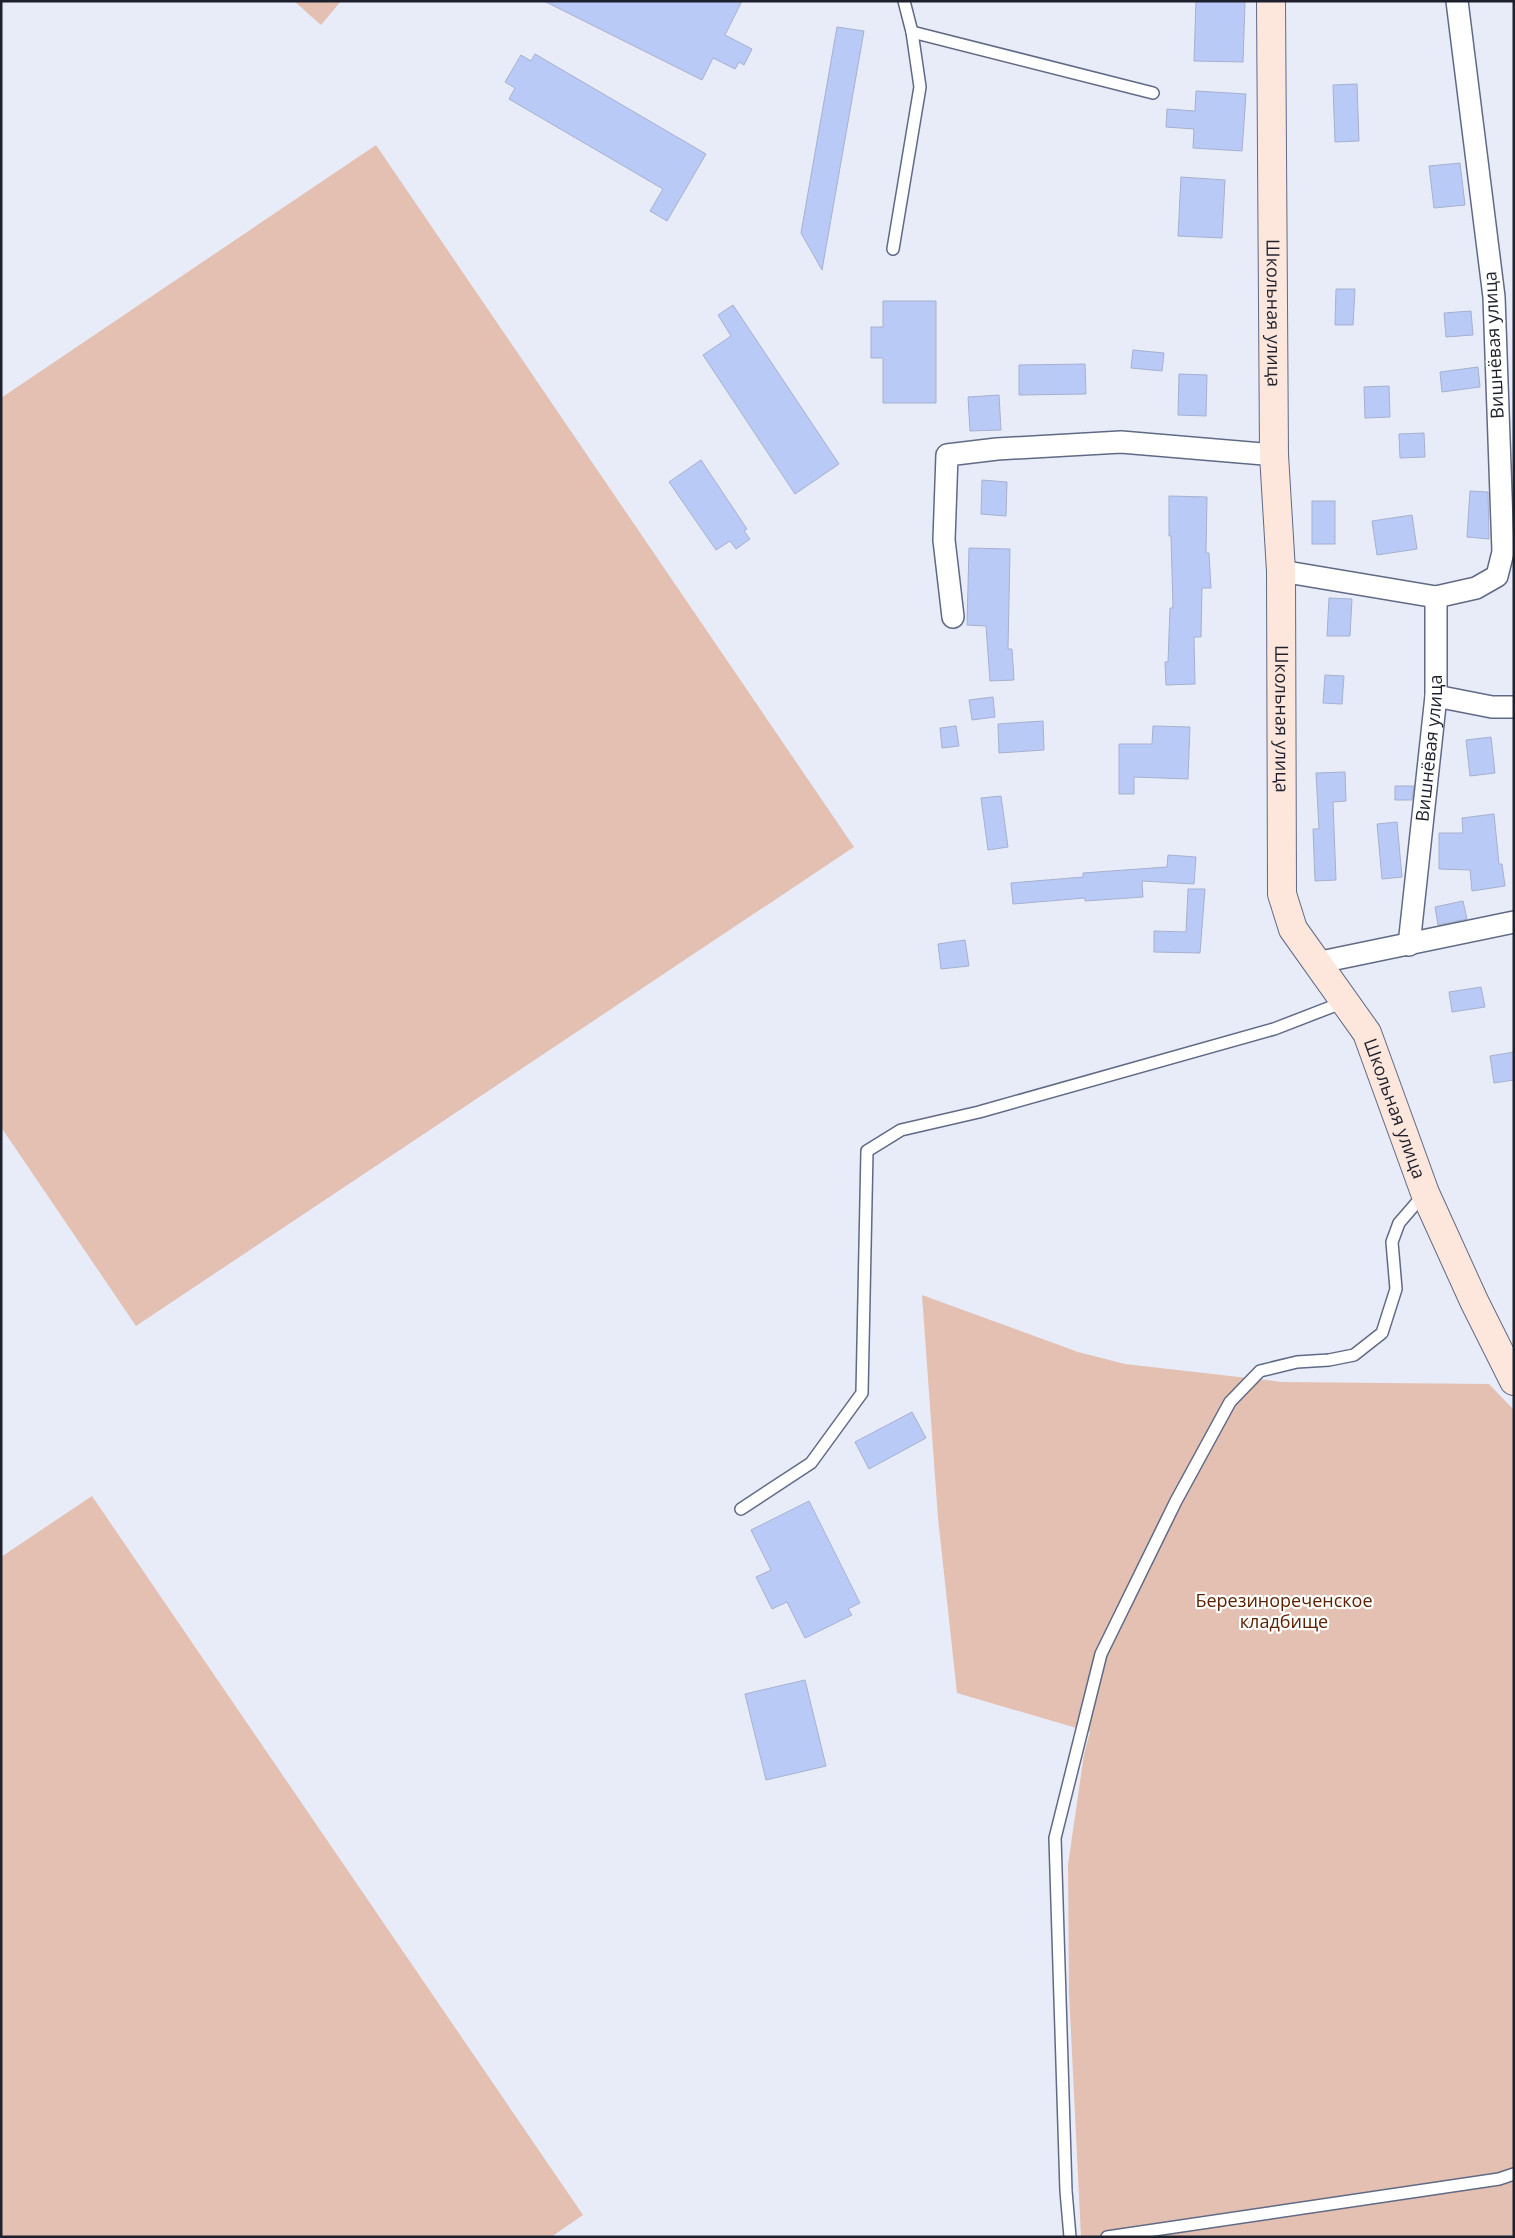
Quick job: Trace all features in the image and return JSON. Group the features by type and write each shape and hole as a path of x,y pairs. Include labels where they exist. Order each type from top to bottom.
{"street":[{"name":"Школьная улица","path":"1270,1 1274,455 1280,571 1282,894 1293,929 1367,1033 1426,1193 1474,1301 1514,1381"},
{"name":"Вишнёвая улица","path":"1409,944 1436,696 1436,597 1476,588 1497,576 1503,552 1494,296 1457,1"},
{"path":"953,617 944,540 947,455 997,449 1120,442 1274,455"},
{"path":"1280,571 1436,597"},
{"path":"1436,696 1492,707 1514,707"},
{"path":"1316,963 1514,922"}],"lane":[{"path":"893,249 920,87 912,32 904,1"},
{"path":"912,32 1153,93"},
{"path":"742,1508 811,1463 862,1393 867,1151 901,1130 979,1112 1274,1029 1344,1002"},
{"path":"1070,2237 1066,2191 1055,1838 1101,1654 1176,1501 1230,1402 1260,1371 1297,1362 1354,1356 1382,1333 1396,1289 1392,1242 1399,1223 1426,1193"},
{"path":"1107,2237 1489,2181 1514,2174"}],"green space":[{"path":"294,1 341,1 321,25"},
{"path":"376,145 854,847 136,1326 1,1127 1,398"},
{"name":"Березинореченское кладбище","path":"922,1295 1078,1352 1125,1364 1282,1382 1489,1384 1514,1410 1514,2237 1081,2237 1069,1993 1068,1865 1084,1754 1090,1732 957,1693 938,1518"},
{"path":"92,1496 583,2215 551,2237 1,2237 1,1557"}],"building":[{"path":"544,1 742,1 725,35 752,49 744,65 739,62 735,69 713,58 702,80"},
{"path":"1196,1 1245,1 1243,62 1194,61"},
{"path":"837,27 864,31 822,270 801,233"},
{"path":"535,54 706,154 667,221 650,211 663,189 509,99 515,88 505,82 521,55 531,61"},
{"path":"1357,84 1359,141 1335,142 1333,85"},
{"path":"1196,91 1246,94 1242,151 1193,148 1194,129 1166,127 1167,109 1195,111"},
{"path":"1460,163 1465,205 1434,208 1429,166"},
{"path":"1181,177 1225,180 1222,238 1178,236"},
{"path":"1336,289 1355,289 1353,325 1335,325"},
{"path":"883,301 936,301 936,403 883,403 883,358 871,358 871,327 883,327"},
{"path":"733,305 839,464 795,494 703,355 731,336 718,315"},
{"path":"1471,311 1473,335 1446,337 1444,313"},
{"path":"1133,350 1164,353 1162,371 1131,368"},
{"path":"1085,364 1086,394 1019,395 1019,365"},
{"path":"1478,367 1480,387 1442,392 1440,372"},
{"path":"1179,374 1207,375 1206,416 1178,415"},
{"path":"1389,386 1390,417 1365,418 1364,387"},
{"path":"999,395 1001,430 970,431 968,397"},
{"path":"1424,433 1425,457 1400,458 1399,434"},
{"path":"701,460 747,529 744,531 750,539 736,549 730,541 716,550 669,482"},
{"path":"982,480 1007,482 1006,516 981,514"},
{"path":"1470,491 1488,492 1489,539 1467,537"},
{"path":"1169,496 1207,497 1206,553 1209,553 1211,588 1202,588 1201,637 1194,637 1195,684 1166,685 1165,662 1168,662 1170,608 1173,608"},
{"path":"1312,501 1335,501 1335,544 1312,544"},
{"path":"1412,515 1417,549 1377,555 1372,521"},
{"path":"969,548 1010,549 1008,649 1012,649 1014,680 990,681 986,626 967,625"},
{"path":"1329,598 1352,599 1350,636 1327,636"},
{"path":"1325,675 1344,676 1342,704 1323,703"},
{"path":"993,697 995,717 972,720 969,700"},
{"path":"1043,721 1044,750 999,753 998,724"},
{"path":"956,726 959,746 942,748 940,728"},
{"path":"1153,726 1190,727 1188,779 1134,777 1134,794 1119,794 1119,744 1152,744"},
{"path":"1491,737 1495,773 1470,776 1466,740"},
{"path":"1345,772 1346,801 1333,802 1336,880 1315,881 1313,829 1319,829 1316,773"},
{"path":"1395,786 1414,786 1412,800 1395,800"},
{"path":"1001,796 1008,847 988,850 981,798"},
{"path":"1494,814 1499,864 1502,864 1505,886 1472,891 1470,870 1439,869 1439,833 1463,833 1462,818"},
{"path":"1397,822 1402,877 1382,879 1377,824"},
{"path":"1168,855 1196,857 1194,884 1142,881 1143,897 1085,901 1085,898 1013,904 1011,883 1083,877 1083,873 1167,867"},
{"path":"1188,889 1205,889 1200,953 1154,952 1154,931 1186,932"},
{"path":"1463,901 1467,919 1438,925 1435,907"},
{"path":"965,940 969,966 941,969 938,944"},
{"path":"1481,987 1485,1007 1452,1012 1449,992"},
{"path":"1514,1052 1514,1080 1494,1083 1490,1056"},
{"path":"912,1412 926,1438 869,1469 855,1442"},
{"path":"809,1501 860,1603 848,1609 852,1615 805,1638 787,1602 772,1609 756,1577 771,1570 751,1530"},
{"path":"805,1680 826,1766 766,1780 745,1694"}]}
